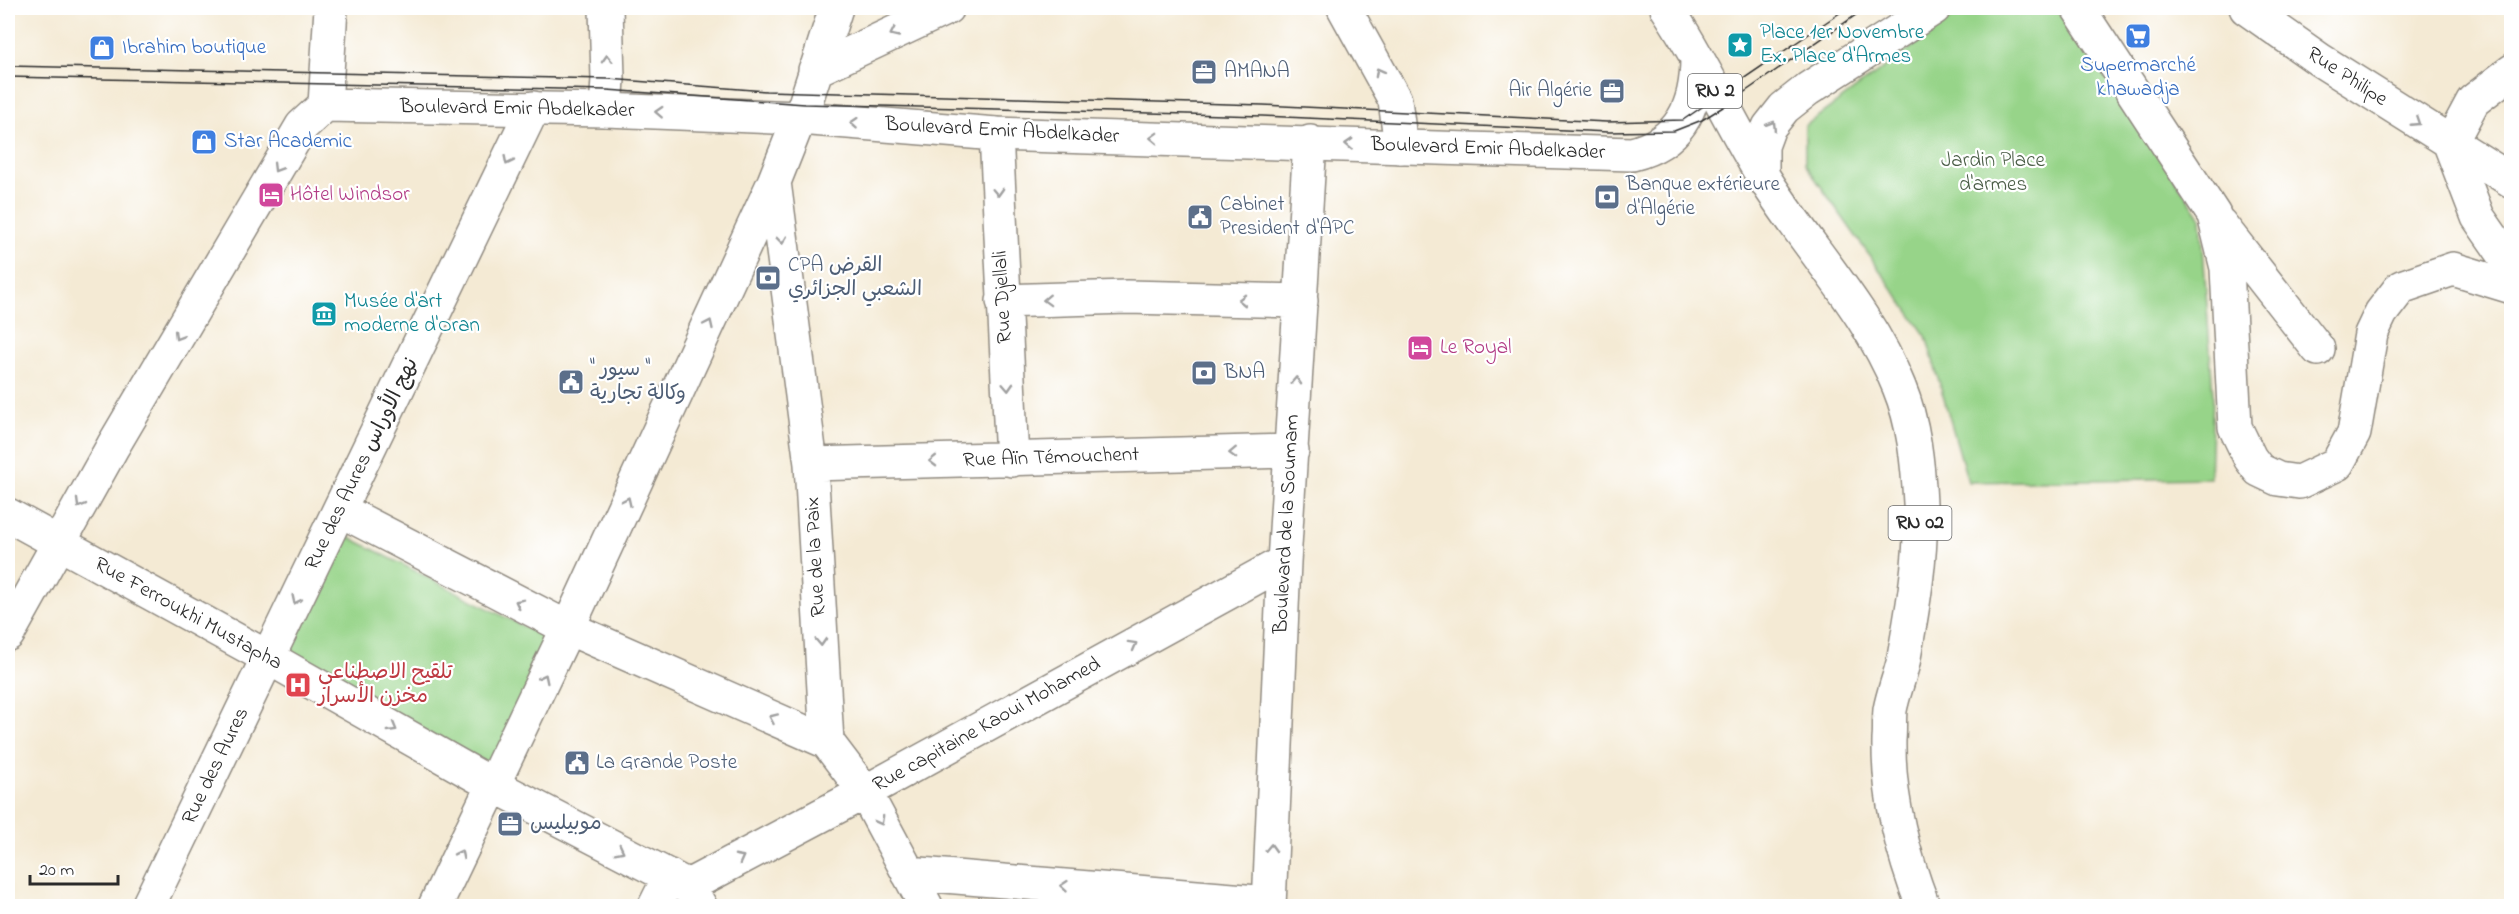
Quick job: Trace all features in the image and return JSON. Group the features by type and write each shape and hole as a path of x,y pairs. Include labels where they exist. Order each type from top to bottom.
{"street":[{"path":"8,634 57,543 302,126 325,105 331,8"},
{"path":"606,8 608,79 606,110"},
{"path":"435,906 568,628 774,182 799,118 836,8"},
{"path":"815,70 947,8"},
{"path":"1344,8 1395,100 1401,147"},
{"name":"RN 2","path":"1666,8 1697,58 1762,174"},
{"path":"1762,174 1762,146 1769,127 1784,108 1808,89 1934,8"},
{"path":"2078,8 2214,215 2318,349"},
{"name":"Rue Philipe","path":"2246,8 2320,60 2511,181"},
{"name":"Boulevard Emir Abdelkader","path":"325,105 606,110 799,118 996,134 1310,142 1632,154 1655,146 1674,131 1691,105 1696,90 1697,58"},
{"path":"2511,71 2473,101 2450,144 2478,217 2511,266"},
{"name":"Rue des Aures نهج الأوراس","path":"269,658 533,108"},
{"name":"Rue Djellali","path":"996,134 1012,460"},
{"name":"Boulevard de la Soumam","path":"1269,905 1284,562 1310,142"},
{"name":"RN 02","path":"1762,174 1865,324 1899,388 1911,425 1920,505 1919,552 1902,664 1890,712 1889,758 1892,798 1902,843 1923,906"},
{"name":"Rue de la Paix","path":"774,182 811,464 827,742"},
{"path":"2214,215 2227,268 2235,427 2250,458 2259,470 2278,479 2299,482 2337,464 2354,433 2371,334 2381,313 2402,287 2453,269 2511,287"},
{"path":"1003,301 1127,297 1300,302"},
{"name":"Rue Aïn Témouchent","path":"811,464 1292,452"},
{"path":"340,510 568,628 827,742 865,792 926,906"},
{"name":"Rue Ferroukhi Mustapha","path":"8,515 269,658 493,785 686,889"},
{"name":"Rue capitaine Kaoui Mohamed","path":"686,889 1284,562"},
{"name":"Rue des Aures","path":"148,906 269,658"},
{"path":"908,873 1269,905"},
{"path":"655,906 686,889"}],"green space":[{"name":"Jardin Place d'armes","path":"1965,8 2062,8 2201,218 2213,395 2210,478 1968,482 1926,336 1805,164 1805,126"},
{"path":"345,535 550,640 489,771 287,656"}],"tram line":[{"path":"8,66 608,79 766,91 1263,105 1607,122 1683,120 1847,8"},
{"path":"8,77 607,90 805,104 1262,116 1608,132 1674,131 1702,120 1723,107 1866,8"}],"place":[{"name":"Supermarché khawadja","path":"2138,36"},
{"name":"Place 1er Novembre Ex. Place d'Armes","path":"1740,45"},
{"name":"Ibrahim boutique","path":"102,48"},
{"name":"AMANA","path":"1204,72"},
{"name":"Air Algérie","path":"1612,91"},
{"name":"Star Academic","path":"204,142"},
{"name":"Hôtel Windsor","path":"271,195"},
{"name":"Banque extérieure d'Algérie","path":"1607,197"},
{"name":"Cabinet President d'APC","path":"1200,217"},
{"name":"CPA القرض الشعبي الجزائري","path":"768,278"},
{"name":"Musée d'art moderne d'Oran","path":"324,314"},
{"name":"Le Royal","path":"1420,348"},
{"name":"BNA","path":"1204,373"},
{"name":"\" سيور \" وكالة تجارية","path":"571,382"},
{"name":"تلقيح الاصطناعي مخزن الأسرار","path":"298,685"},
{"name":"La Grande Poste","path":"577,763"},
{"name":"موبيليس","path":"510,824"}]}
